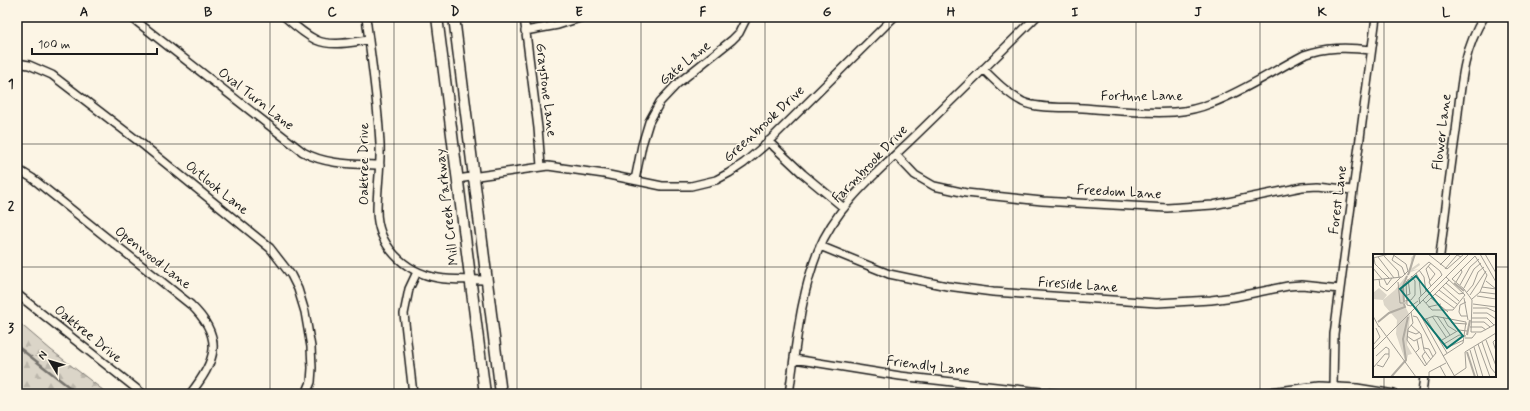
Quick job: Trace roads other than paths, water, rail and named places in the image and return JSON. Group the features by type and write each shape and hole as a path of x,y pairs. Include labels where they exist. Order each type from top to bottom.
{"main road":[{"name":"Mill Creek Parkway","path":"437,17 485,394"},
{"path":"454,17 501,394"}],"street":[{"name":"Oval Turn Lane","path":"131,17 303,152 320,160 335,163 380,165"},
{"path":"285,17 309,36 321,42 340,43 369,40"},
{"name":"Oaktree Drive","path":"366,17 380,144 377,210 378,225 381,235 388,248 396,258 417,272 437,278 486,280"},
{"name":"Graystone Lane","path":"524,17 538,128 541,166"},
{"path":"525,31 558,25 583,17"},
{"name":"Gate Lane","path":"635,180 642,145 649,122 660,102 676,84 732,40 739,33 747,17"},
{"name":"Greenbrook Drive","path":"457,179 548,166 575,169 662,186 691,186 709,182 729,174 744,163 894,17"},
{"name":"Farmbrook Drive","path":"789,394 805,291 820,246 827,233 844,208 862,187 1036,17"},
{"name":"Forest Lane","path":"1333,386 1334,334 1376,17"},
{"name":"Flower Lane","path":"1440,254 1461,86 1467,53 1470,42 1484,17"},
{"name":"Fortune Lane","path":"983,69 1005,90 1023,102 1029,104 1052,107 1138,112 1175,112 1190,110 1212,103 1312,52 1340,47 1371,50"},
{"name":"Outlook Lane","path":"17,63 29,65 52,75 165,163 260,239 274,252 291,275 298,289 306,312 311,346 312,368 311,382 306,394"},
{"path":"768,141 844,208"},
{"name":"Freedom Lane","path":"896,155 915,175 934,186 966,193 1049,202 1167,208 1188,207 1233,201 1302,187 1318,186 1352,190"},
{"name":"Openwood Lane","path":"17,169 32,178 176,293 202,316 207,323 212,336 213,353 207,370 190,394"},
{"name":"Fireside Lane","path":"820,246 889,274 947,286 993,292 1157,303 1212,300 1288,286 1302,285 1340,289"},
{"path":"413,394 404,314 409,289 417,272"},
{"name":"Oaktree Drive","path":"17,294 143,394"},
{"name":"Friendly Lane","path":"794,359 900,376 1059,394"},
{"path":"1422,394 1424,377"},
{"path":"1254,394 1300,388 1333,386 1394,394"}],"waterway":[{"path":"17,346 78,394"}]}
